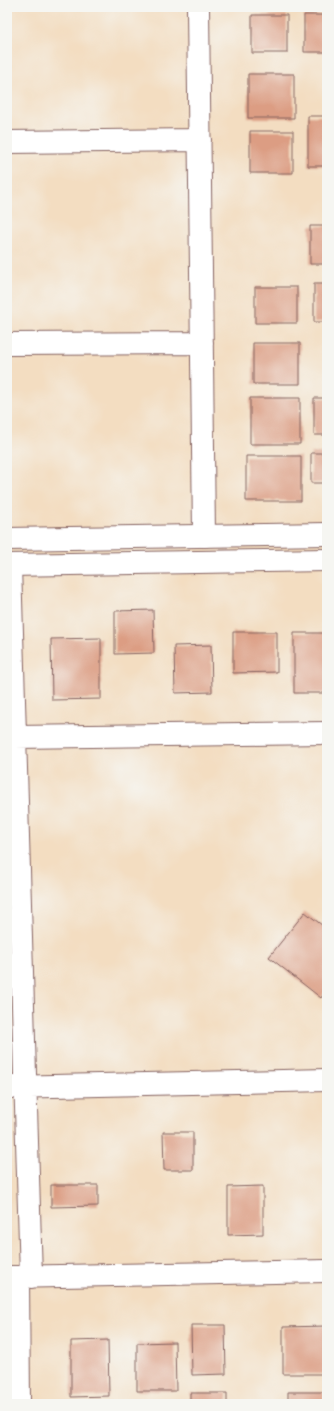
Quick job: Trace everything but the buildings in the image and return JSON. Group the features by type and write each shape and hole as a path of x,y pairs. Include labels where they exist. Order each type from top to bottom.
{"street":[{"path":"198,7 204,536"},
{"path":"7,142 200,140"},
{"path":"7,344 202,343"},
{"path":"7,539 327,534"},
{"path":"19,1404 15,737 9,565 327,560"},
{"path":"15,737 327,733"},
{"path":"16,1087 327,1080"},
{"path":"19,1277 327,1271"}]}
